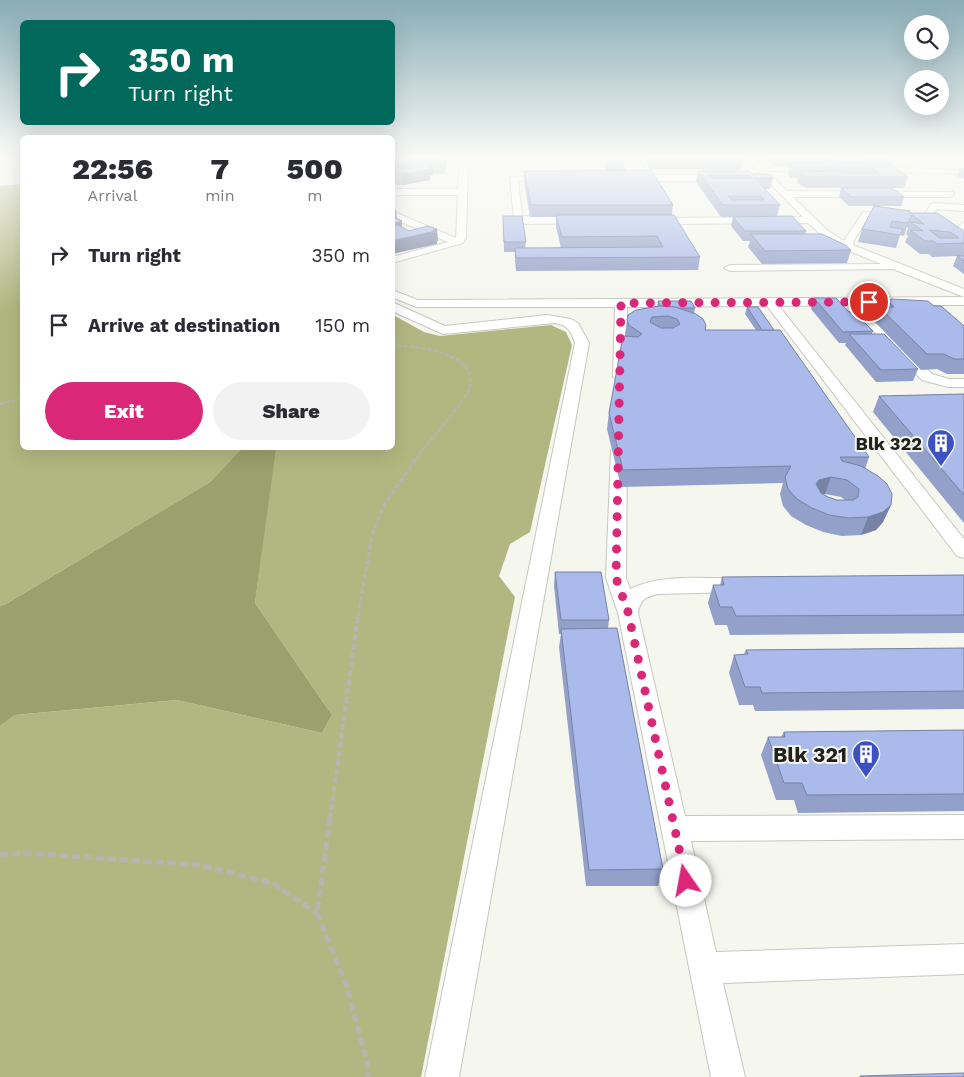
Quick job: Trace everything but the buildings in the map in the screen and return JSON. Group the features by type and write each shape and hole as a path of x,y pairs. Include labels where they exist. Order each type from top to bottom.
{"lane":[{"path":"395,259 458,242 461,238 462,208"},
{"path":"516,208 517,218 531,221 589,221"},
{"path":"798,208 834,241 964,293"},
{"path":"848,247 849,240 866,214 918,218 928,216 933,208"},
{"path":"395,215 458,242"},
{"path":"637,221 810,220"},
{"path":"964,225 960,229 964,231"},
{"path":"823,232 853,234"},
{"path":"730,268 900,267"},
{"path":"395,294 416,303 432,304 964,301"},
{"path":"770,302 964,552"},
{"path":"852,302 926,377 948,383 964,383"},
{"path":"934,302 949,314"},
{"path":"620,392 621,303"},
{"path":"395,307 443,330 560,319 571,322 577,328 582,343 442,1077"},
{"path":"852,407 871,407"},
{"path":"619,431 616,578 628,612 703,968 728,1077"},
{"path":"628,612 629,602 636,593 650,587 760,584"},
{"path":"675,829 964,827"},
{"path":"703,968 964,960"}],"path":[{"path":"368,1077 367,1063 347,987 317,913 358,613 372,535 384,505 399,482 469,390 469,374 462,364 450,355 410,346 395,345"},
{"path":"0,404 20,399"},
{"path":"0,855 26,853 199,866 272,883 317,913"}],"shaded area":[{"path":"0,208 20,208 20,450 240,450 210,482 0,606"},
{"path":"395,316 424,332 440,336 551,325 566,332 572,345 530,532 510,544 499,576 515,597 421,1077 0,1077 0,726 15,715 177,700 322,733 332,715 255,603 275,450 395,450"},
{"path":"240,450 276,450 255,603 332,715 322,733 177,700 15,715 0,726 0,606 210,482"}],"place":[{"name":"Blk 322","path":"941,467"},
{"name":"Blk 321","path":"866,778"}],"route":[{"path":"686,881 628,612 616,578 621,303 869,302"}]}
